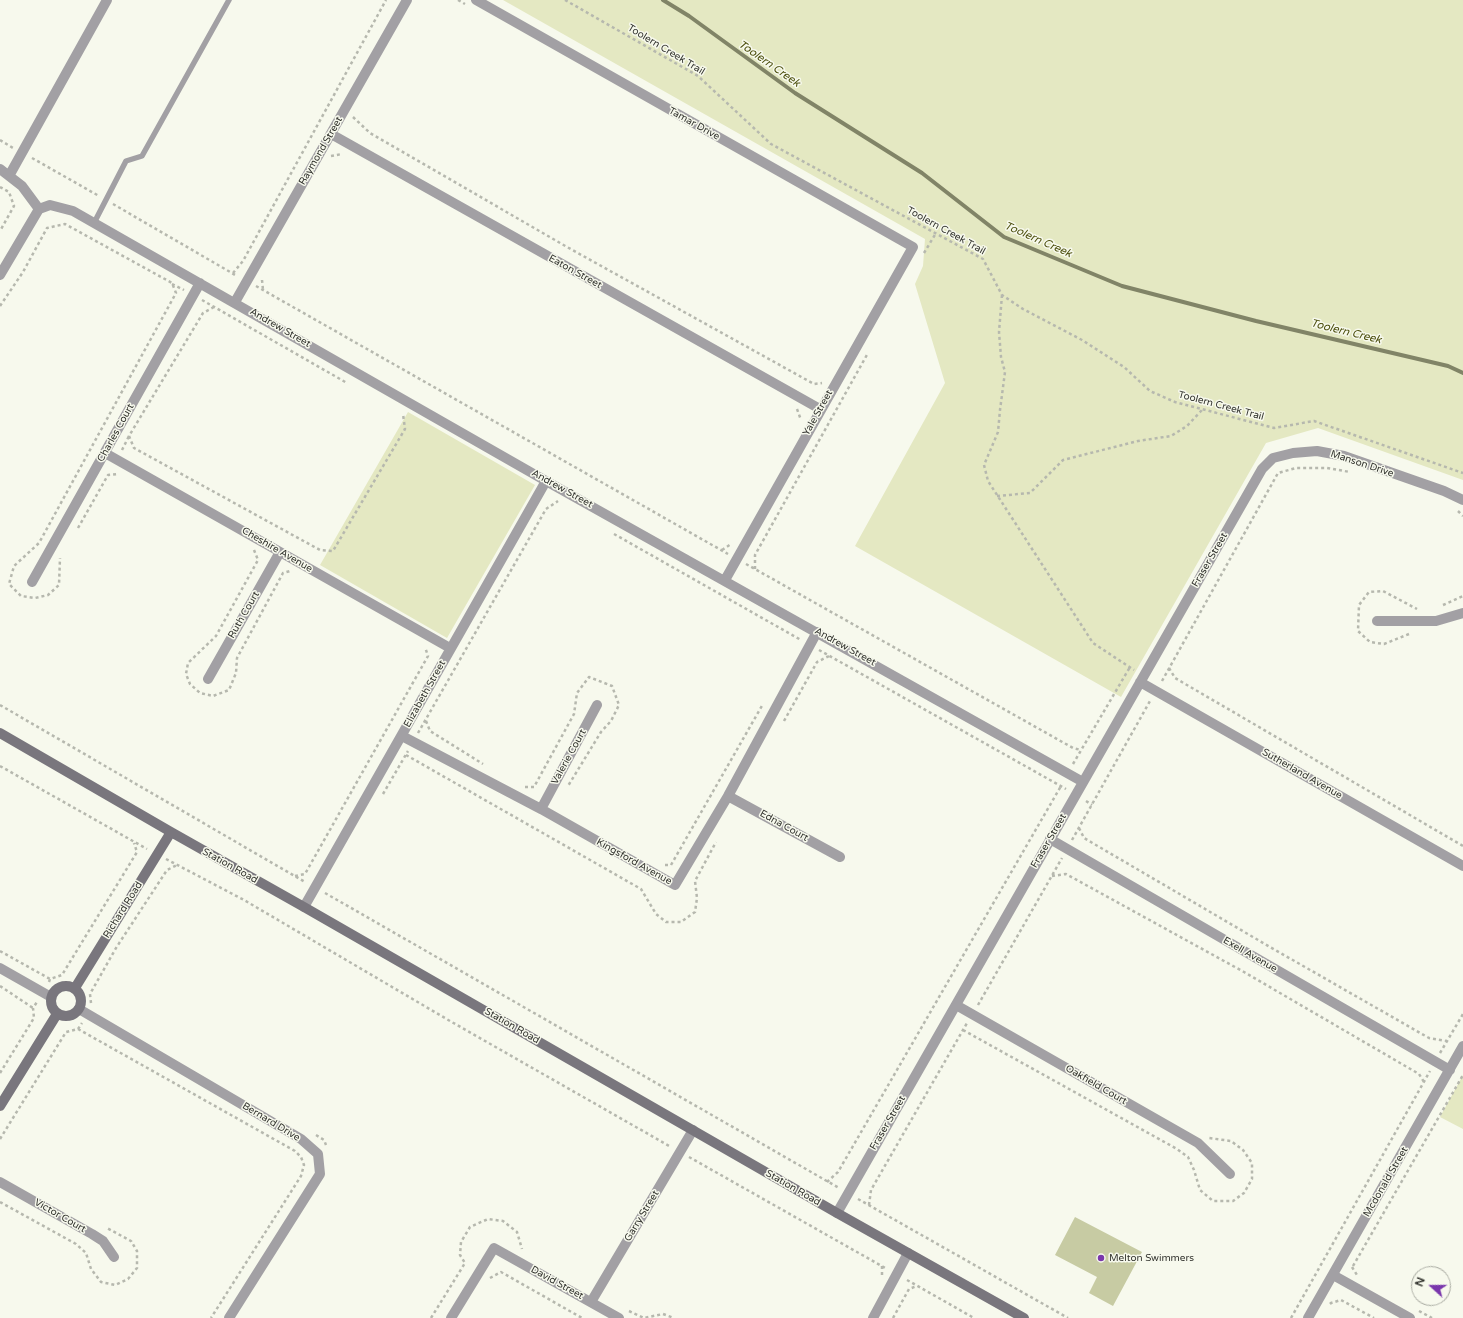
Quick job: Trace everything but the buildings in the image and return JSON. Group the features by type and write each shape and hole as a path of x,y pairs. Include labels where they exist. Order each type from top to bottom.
{"street":[{"path":"9,176 107,0"},
{"name":"Raymond Street","path":"235,302 407,0"},
{"name":"Tamar Drive","path":"474,4 913,247"},
{"name":"Eaton Street","path":"331,134 820,410"},
{"path":"0,169 22,186 39,209 0,275"},
{"name":"Andrew Street","path":"39,209 50,205 73,211 546,480 1083,782"},
{"name":"Yale Street","path":"725,580 913,247"},
{"name":"Charles Court","path":"32,582 200,283"},
{"name":"Manson Drive","path":"1262,469 1273,458 1293,452 1317,451 1344,456 1444,491 1463,500"},
{"name":"Cheshire Avenue","path":"105,452 450,648"},
{"name":"Fraser Street","path":"837,1213 1262,469"},
{"name":"Elizabeth Street","path":"304,907 546,480"},
{"name":"Ruth Court","path":"208,678 280,552"},
{"path":"1377,621 1436,621 1463,613"},
{"name":"Kingsford Avenue","path":"402,736 541,809 675,885 728,796 817,632"},
{"name":"Sutherland Avenue","path":"1142,679 1156,691 1463,866"},
{"name":"Valerie Court","path":"541,809 597,705"},
{"name":"Station Road","path":"0,733 837,1213 1024,1318"},
{"name":"Edna Court","path":"728,796 840,857"},
{"name":"Richard Road","path":"75,988 171,832"},
{"name":"Exell Avenue","path":"1050,839 1450,1070"},
{"path":"0,968 47,995 57,1014 62,1016 72,1016 79,1009 82,1000 79,992 71,986 60,986 47,995"},
{"name":"Oakfield Court","path":"956,1005 1198,1143 1230,1174"},
{"name":"Bernard Drive","path":"79,1009 301,1139 318,1154 320,1174 229,1318"},
{"path":"0,1106 57,1014"},
{"name":"Mcdonald Street","path":"1308,1318 1463,1046"},
{"name":"Garry Street","path":"591,1302 693,1130"},
{"name":"Victor Court","path":"0,1182 103,1241 114,1257"},
{"name":"David Street","path":"451,1318 494,1248 619,1318"},
{"path":"873,1318 908,1253"},
{"path":"1333,1275 1410,1318"}],"lane":[{"path":"94,223 126,161 142,156 229,0"}],"path":[{"path":"233,273 243,261 386,0"},
{"path":"458,0 474,4"},
{"name":"Toolern Creek Trail","path":"565,0 698,76 772,144 983,259 1002,294 1023,309 1082,340 1124,367 1150,390 1175,402 1274,428 1314,421 1463,473"},
{"path":"353,117 370,133 567,248 814,384 822,383"},
{"path":"0,140 736,559 1073,748 1081,750"},
{"path":"0,187 9,192 14,206 0,231"},
{"path":"0,306 23,272 47,228 66,224 172,283 176,293 39,542 14,566 9,584 21,596 35,598 48,595 59,585 60,559 63,552"},
{"path":"924,254 936,233"},
{"path":"1002,294 999,332 1001,357 1005,372 998,432 984,464 988,481 1093,643 1130,667 1142,679"},
{"path":"214,307 203,313 129,436 134,448 320,550 333,551 405,429 403,414"},
{"path":"755,569 755,555 870,350"},
{"path":"801,420 826,376"},
{"path":"997,496 1030,493 1063,460 1138,441 1171,436 1187,426 1203,410"},
{"path":"870,1205 871,1190 1079,828 1278,473 1296,468 1328,468 1357,473"},
{"path":"74,533 108,475 121,473"},
{"path":"382,796 546,508 559,500"},
{"path":"1456,509 1463,516"},
{"path":"612,533 1092,805"},
{"path":"721,550 731,545 734,538"},
{"path":"253,549 258,560 216,636 188,663 186,674 190,684 200,693 213,696 228,690 236,673 236,658 283,573 295,570"},
{"path":"796,646 800,639"},
{"path":"295,876 305,874 428,656 425,646"},
{"path":"783,722 817,662 829,656"},
{"path":"828,1182 838,1172 1130,667"},
{"path":"1169,668 1175,678 1463,846"},
{"path":"521,788 534,786 574,714 577,693 589,677 612,686 619,705 611,721 601,732 566,790"},
{"path":"660,866 671,865 765,701"},
{"path":"0,705 315,888 1068,1318"},
{"path":"425,721 430,731 489,767"},
{"path":"406,755 641,889 656,914 666,922 682,922 695,912 697,898 695,881 720,835"},
{"path":"0,766 134,842 244,900 450,1021 974,1318"},
{"path":"1079,828 1084,838 1277,951 1429,1038 1447,1041"},
{"path":"0,951 50,979 62,975 137,852 134,842"},
{"path":"1051,876 1066,874 1244,972 1419,1074 1424,1082"},
{"path":"329,890 329,896"},
{"path":"33,1008 47,995 50,979"},
{"path":"0,986 33,1008"},
{"path":"0,1072 34,1018 33,1008"},
{"path":"1291,1318 1463,1014"},
{"path":"78,1030 295,1151 301,1158 304,1165 300,1176 211,1318"},
{"path":"1352,1267 1463,1075"},
{"path":"311,1132 324,1140 327,1146"},
{"path":"491,1277 501,1272 582,1318"},
{"path":"893,1318 909,1290 918,1286"},
{"path":"1328,1308 1331,1303 1341,1300 1374,1318"}],"green space":[{"path":"503,0 1463,0 1463,480 1318,428 1266,443 1121,697 855,546 945,383 915,284 923,266 925,239"},
{"path":"408,412 535,485 447,638 320,565"},
{"path":"1463,1075 1463,1129 1440,1117"}],"waterway":[{"name":"Toolern Creek","path":"663,0 689,16 795,93 922,173 1004,237 1122,286 1256,321 1448,366 1463,373"}],"place":[{"name":"Melton Swimmers","path":"1101,1258"}]}
